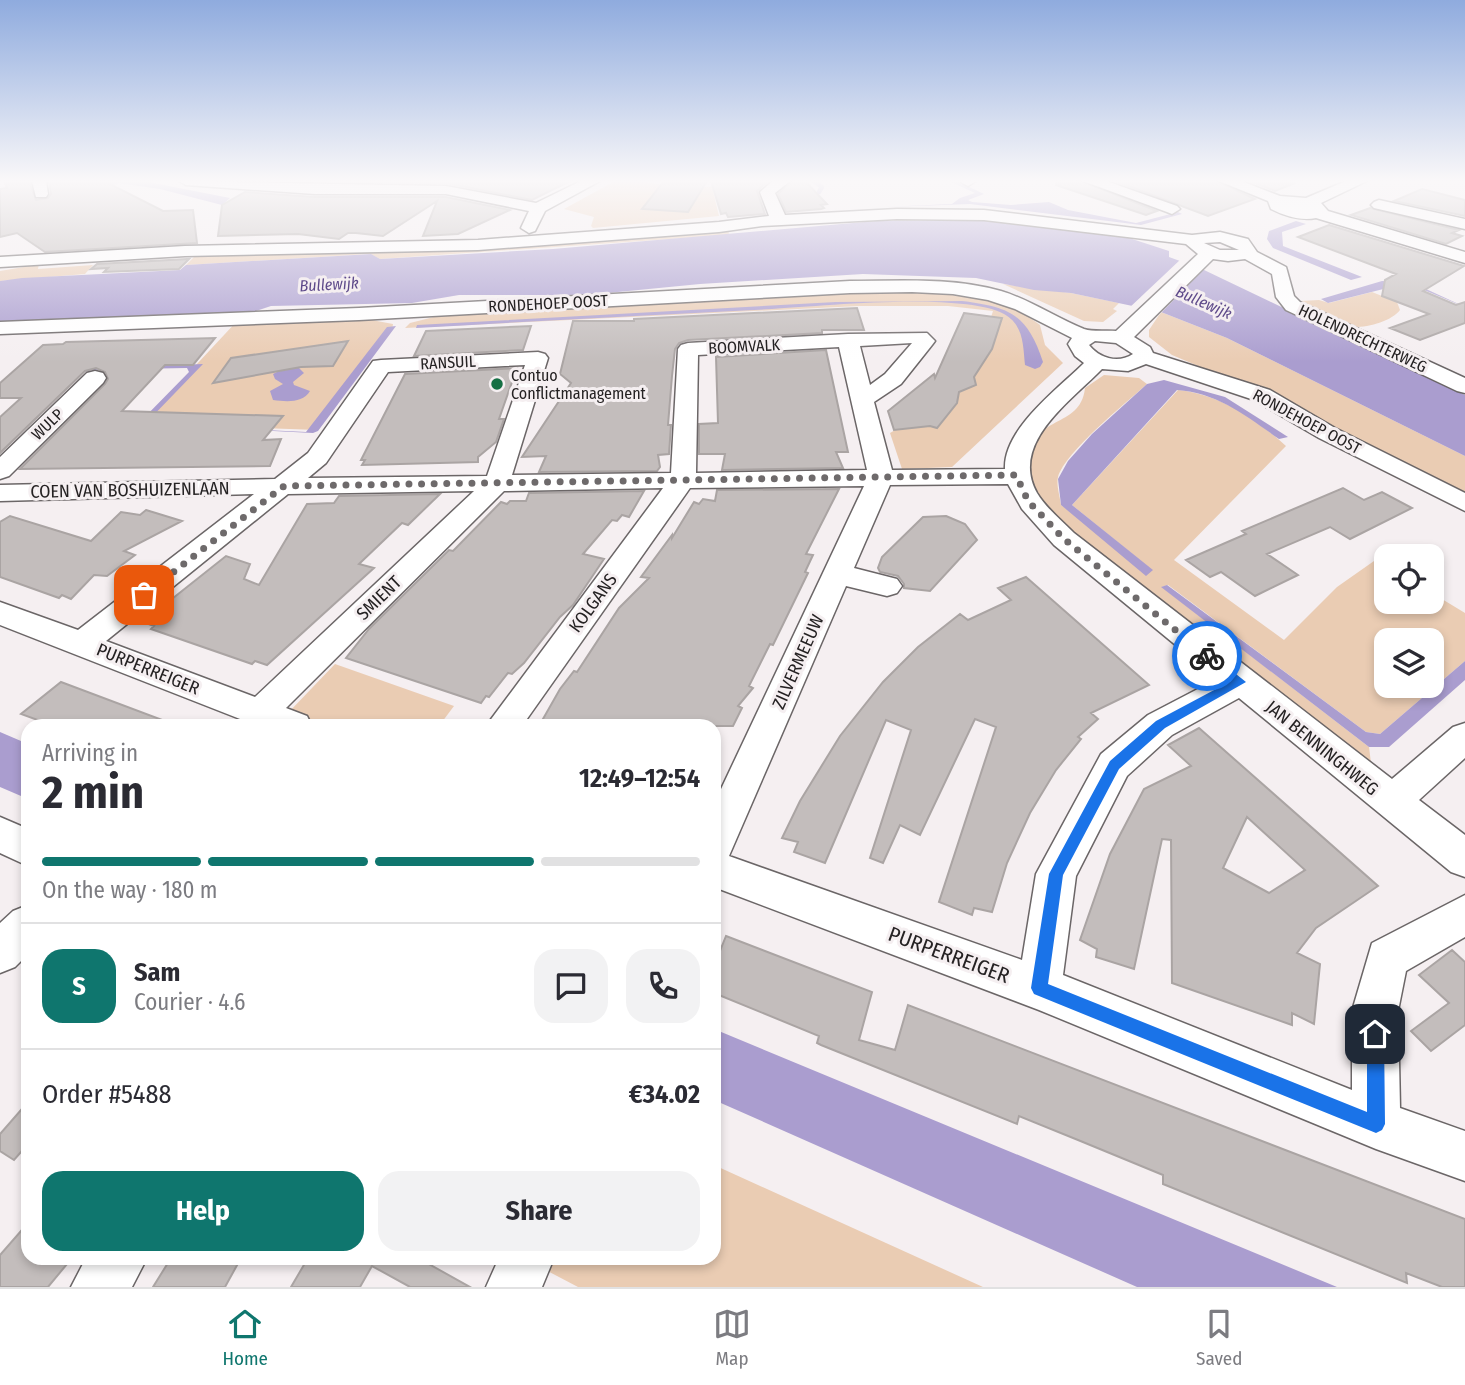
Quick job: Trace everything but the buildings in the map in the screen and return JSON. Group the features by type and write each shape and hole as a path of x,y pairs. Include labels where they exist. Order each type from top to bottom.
{"street":[{"path":"0,262 185,251 534,241"},
{"path":"1195,241 1203,258"},
{"name":"HOLENDRECHTERWEG","path":"1242,241 1249,251 1247,253 1280,271 1285,298 1293,306 1465,386"},
{"path":"1411,241 1464,256"},
{"path":"1396,256 1423,245"},
{"path":"1121,338 1203,258 1247,253"},
{"name":"RONDEHOEP OOST","path":"0,328 359,314 850,287 915,286 953,288 1010,300 1092,349"},
{"path":"1016,475 1019,446 1092,349 1108,335 1138,346 1143,356 1141,360 1128,364 1092,349"},
{"name":"BOOMVALK","path":"683,480 688,349 920,337 925,341 917,354 893,379 863,399"},
{"path":"848,340 881,477"},
{"name":"RONDEHOEP OOST","path":"1143,356 1224,380 1262,395 1327,433 1465,503"},
{"name":"RANSUIL","path":"284,486 317,458 381,366 538,358 497,483"},
{"name":"WULP","path":"0,471 95,378"},
{"name":"COEN VAN BOSHUIZENLAAN","path":"0,493 1016,475"},
{"name":"JAN BENNINGHWEG","path":"1016,475 1028,501 1064,539 1465,859"},
{"name":"ZILVERMEEUW","path":"721,831 881,477"},
{"name":"KOLGANS","path":"508,719 683,480"},
{"name":"SMIENT","path":"260,713 497,483"},
{"path":"83,643 284,486"},
{"path":"837,574 887,586"},
{"name":"PURPERREIGER","path":"0,612 276,719"},
{"path":"1039,988 1056,874 1114,765 1160,724 1240,682"},
{"path":"1391,802 1465,737"},
{"path":"0,834 21,844"},
{"name":"PURPERREIGER","path":"721,872 1039,988 1376,1124 1465,1156"},
{"path":"1376,1124 1375,1011 1387,958 1465,915"},
{"path":"0,952 21,932"},
{"path":"99,1287 115,1265"},
{"path":"514,1287 524,1265"}],"shaded area":[{"path":"479,241 641,241 380,259 370,254 186,265 195,256"},
{"path":"39,263 38,269 93,265 85,274 0,281 0,271 30,266 0,268 0,265"},
{"path":"1003,284 1071,293 1119,303 1113,309 1117,311 1103,322 1084,321"},
{"path":"930,290 988,299 1026,315 1040,325 1045,345 1063,363 952,467 902,469 890,433 904,425 984,339 993,311 948,306 859,306 405,328 410,323 466,309"},
{"path":"1372,292 1397,302 1400,310 1382,322 1350,327 1327,319 1300,301 1319,300 1329,303"},
{"path":"1161,312 1227,338 1465,456 1465,496 1215,373 1172,355 1149,337 1149,330"},
{"path":"345,315 393,324 392,330 318,430 141,424 238,320"},
{"path":"1104,375 1139,378 1147,384 1072,454 1058,477 1058,487 1061,505 1152,570 1072,505 1178,390 1193,392 1236,409 1286,446 1174,560 1284,640 1337,587 1374,561 1374,614 1444,614 1444,600 1465,613 1465,661 1444,679 1444,628 1374,628 1374,698 1422,698 1380,734 1366,732 1168,585 1162,587 1369,747 1372,771 1110,566 1077,537 1044,502 1031,473 1032,450 1037,437 1074,411 1081,402 1085,388"},
{"path":"335,664 454,706 444,719 305,719 288,713"},
{"path":"721,1168 983,1287 578,1287 538,1266 721,1265"}],"water":[{"name":"Bullewijk","path":"645,241 1138,241 1169,251 1169,257 1202,269 1465,395 1465,456 1227,338 1161,312 1071,293 1034,290 976,278 863,274 700,284 587,295 459,295 412,303 271,306 256,311 230,313 0,324 0,281 22,278 180,270 186,265 371,254 380,259"},
{"path":"1268,241 1283,241 1283,246 1362,277 1351,280 1273,248"},
{"path":"1382,281 1413,283 1465,307 1407,283 1328,303 1321,299"},
{"path":"962,301 1005,310 1023,323 1037,346 1043,362 1040,367 1035,369 1025,365 1019,330 1004,314 984,307 926,302 857,303 416,328 417,325 836,302"},
{"path":"396,326 318,431 313,433 138,424 189,372 187,368 21,371 203,364 145,424 306,432 387,327"},
{"path":"287,367 299,368 304,373 293,382 294,385 310,391 299,400 273,400 270,391 283,384 275,379 273,374"},
{"path":"1164,380 1225,397 1288,437 1279,439 1219,401 1177,390 1072,505 1153,570 1146,576 1061,505 1058,479 1068,461 1092,434 1147,384"},
{"path":"1167,585 1366,732 1380,734 1422,698 1444,698 1444,679 1465,661 1465,680 1389,747 1369,747 1161,587"},
{"path":"0,732 21,741 21,796 0,787"},
{"path":"721,1032 1337,1287 1137,1287 721,1103"}],"pier":[{"path":"1181,259 1206,267 1159,315 1128,309"}],"way so far":[{"path":"144,595 284,486 1016,475 1028,501 1064,539 1207,656"}],"place":[{"name":"Contuo Conflictmanagement","path":"497,384"}],"route":[{"path":"1207,656 1240,682 1160,724 1114,765 1056,874 1039,988 1376,1124 1375,1034"}]}
